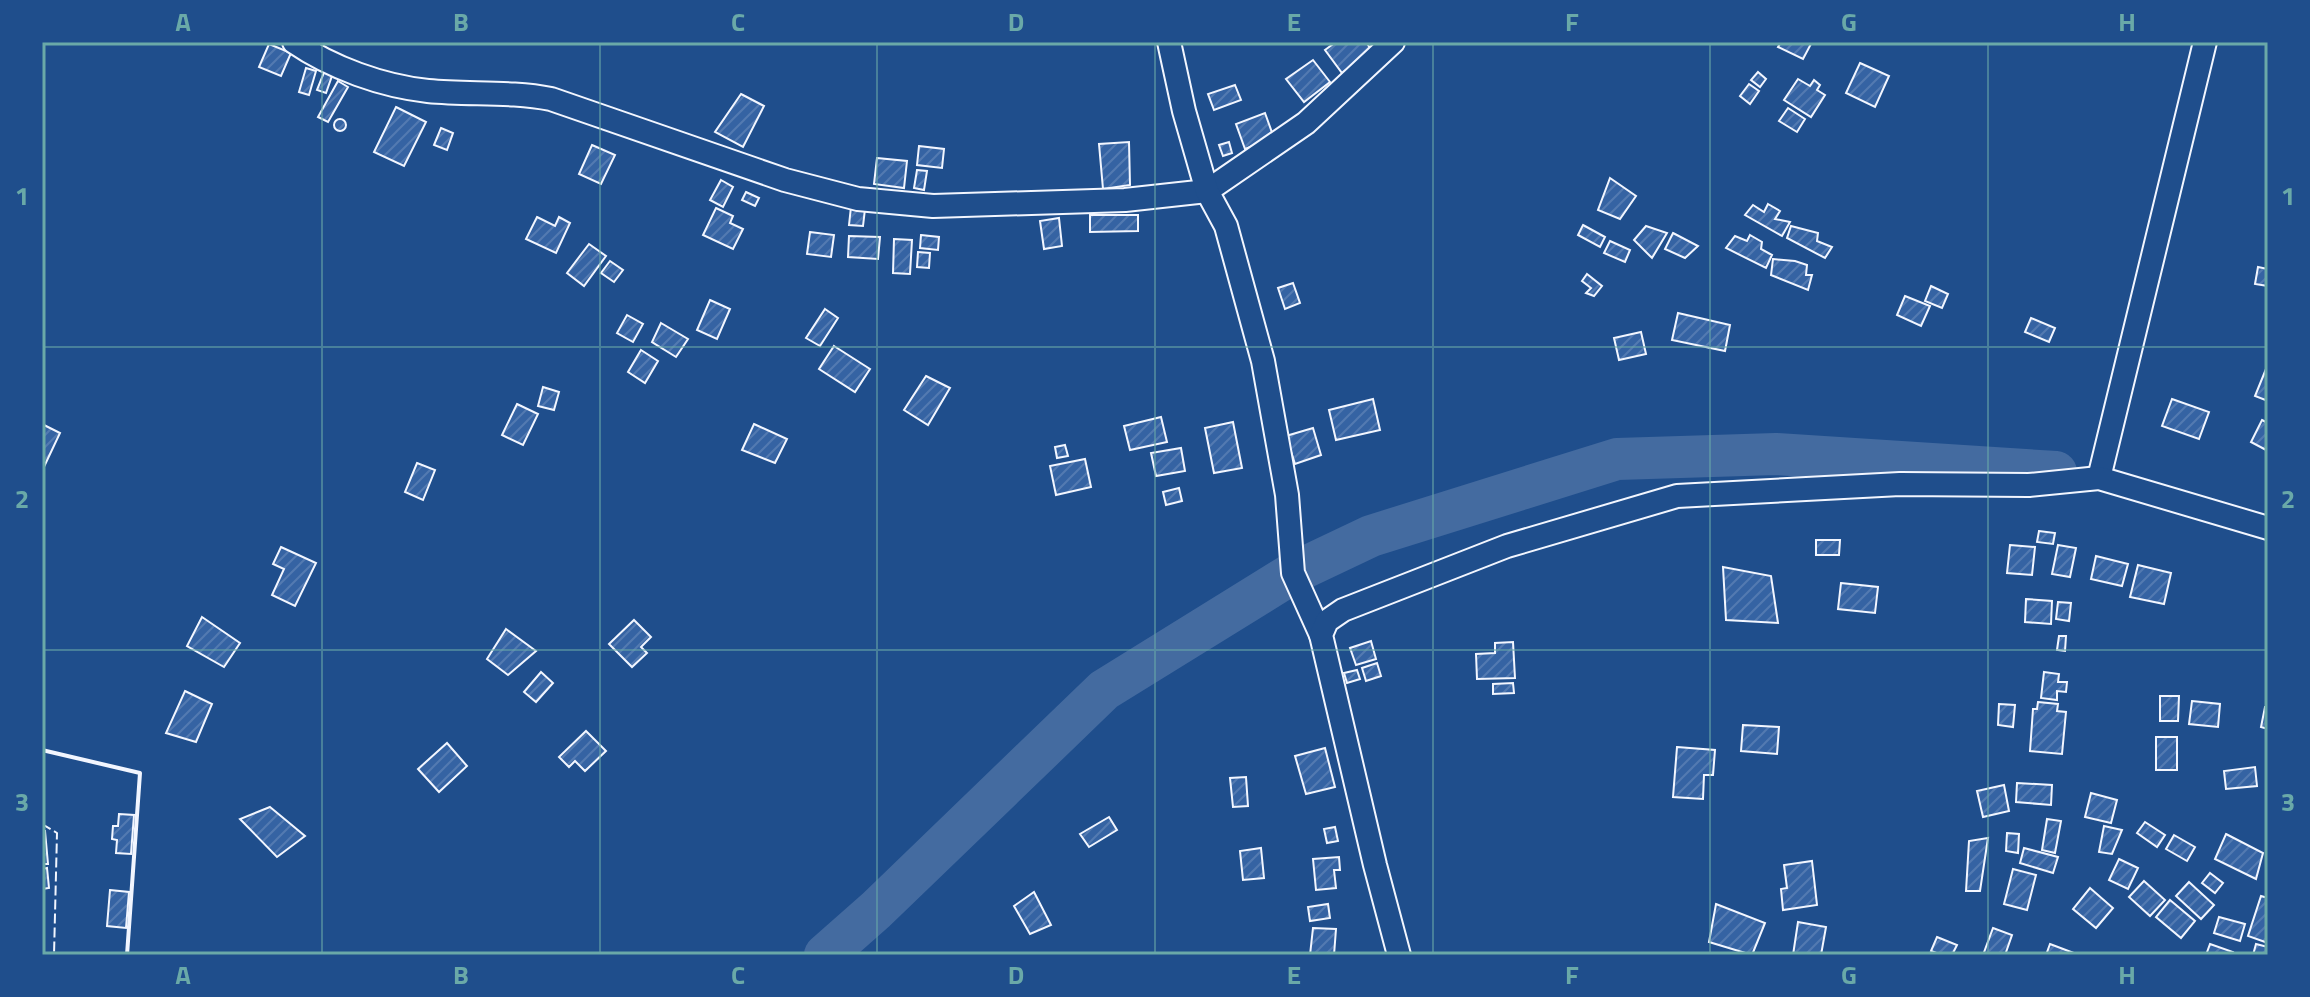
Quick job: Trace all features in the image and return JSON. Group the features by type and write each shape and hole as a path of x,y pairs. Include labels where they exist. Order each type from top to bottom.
{"street":[{"path":"294,42 313,55 377,80 425,90 524,93 551,99 785,180 858,199 933,206 1125,200 1207,191 1306,123 1393,42"},
{"path":"1169,42 1184,111 1207,191 1226,226 1263,361 1284,479 1293,573 1321,635 1399,955"},
{"path":"2099,478 2205,42"},
{"path":"1321,635 1327,621 1343,610 1388,591 1507,546 1677,496 1900,484 2029,485 2099,478 2268,528"}],"building":[{"path":"1336,42 1366,42 1372,51 1342,73 1325,50"},
{"path":"1781,42 1812,42 1803,59 1778,47"},
{"path":"269,44 291,53 281,76 259,67"},
{"path":"1313,60 1330,82 1304,102 1286,79"},
{"path":"1860,63 1889,76 1875,107 1846,93"},
{"path":"306,68 316,71 309,95 299,92"},
{"path":"325,70 333,73 326,93 317,90"},
{"path":"1758,72 1766,79 1760,87 1751,80"},
{"path":"1798,79 1810,86 1814,80 1820,85 1817,90 1825,95 1811,117 1784,100"},
{"path":"338,81 348,87 328,122 318,117"},
{"path":"1749,84 1759,91 1750,104 1740,96"},
{"path":"1235,85 1241,100 1214,110 1208,94"},
{"path":"741,94 764,106 743,147 715,132"},
{"path":"396,107 426,122 404,166 374,152"},
{"path":"1788,108 1805,119 1797,132 1779,121"},
{"path":"1265,113 1274,138 1245,149 1236,124"},
{"path":"340,119 346,125 340,131 334,125"},
{"path":"441,128 453,133 447,150 434,145"},
{"path":"1129,142 1130,185 1103,189 1099,144"},
{"path":"1229,142 1232,153 1223,156 1219,145"},
{"path":"592,145 615,155 601,184 579,174"},
{"path":"919,146 944,149 942,168 917,165"},
{"path":"877,158 907,161 904,188 874,184"},
{"path":"917,170 927,171 924,190 914,188"},
{"path":"1610,178 1636,196 1620,219 1598,210"},
{"path":"721,180 733,187 723,207 710,200"},
{"path":"746,192 759,198 755,206 742,200"},
{"path":"1768,204 1780,211 1775,219 1790,222 1782,236 1745,215 1753,205 1764,212"},
{"path":"851,207 865,209 863,226 849,225"},
{"path":"716,208 733,216 730,223 743,229 733,249 703,235"},
{"path":"1090,215 1138,215 1138,231 1090,232"},
{"path":"537,217 555,226 559,217 570,223 556,253 526,239"},
{"path":"1059,218 1062,246 1044,249 1040,221"},
{"path":"1583,225 1605,237 1600,247 1578,235"},
{"path":"1646,226 1667,233 1652,258 1634,240"},
{"path":"1791,226 1818,233 1817,241 1832,247 1825,258 1787,238"},
{"path":"810,232 834,235 831,257 807,254"},
{"path":"1673,233 1698,246 1685,258 1665,249"},
{"path":"921,235 939,237 938,250 920,248"},
{"path":"1750,235 1762,242 1761,249 1772,255 1766,268 1726,248 1735,236 1747,241"},
{"path":"849,236 880,237 878,259 848,257"},
{"path":"894,239 912,240 910,274 893,273"},
{"path":"1610,241 1630,250 1625,262 1604,253"},
{"path":"589,244 606,256 584,286 567,273"},
{"path":"918,252 930,253 929,268 917,267"},
{"path":"1773,259 1807,265 1806,275 1812,275 1808,290 1771,275"},
{"path":"610,261 623,270 614,282 601,273"},
{"path":"2258,267 2268,269 2268,286 2255,284"},
{"path":"1587,274 1602,286 1594,296 1586,293 1591,288 1582,281"},
{"path":"1293,283 1300,303 1285,309 1278,288"},
{"path":"1931,286 1948,294 1942,308 1925,301"},
{"path":"1905,296 1930,306 1921,326 1897,315"},
{"path":"710,300 730,309 717,339 697,330"},
{"path":"825,309 838,318 820,346 806,338"},
{"path":"1678,313 1730,325 1725,351 1672,340"},
{"path":"627,315 643,324 633,342 617,333"},
{"path":"2031,318 2055,328 2049,342 2025,332"},
{"path":"661,323 688,339 676,357 652,342"},
{"path":"1641,332 1646,354 1619,360 1614,338"},
{"path":"834,346 870,369 855,392 819,369"},
{"path":"641,350 658,361 645,383 628,372"},
{"path":"2268,370 2268,401 2255,396"},
{"path":"926,376 950,388 928,425 904,410"},
{"path":"543,387 559,392 554,410 538,406"},
{"path":"1373,399 1380,430 1336,440 1329,410"},
{"path":"2172,399 2209,412 2199,439 2162,426"},
{"path":"517,404 538,414 523,445 502,435"},
{"path":"1161,417 1167,442 1130,450 1124,426"},
{"path":"2262,420 2268,423 2268,451 2251,442"},
{"path":"1233,422 1242,468 1214,473 1205,428"},
{"path":"42,424 60,433 42,471"},
{"path":"754,424 787,439 775,463 742,450"},
{"path":"1313,428 1321,455 1295,464 1286,436"},
{"path":"1065,445 1068,456 1057,458 1055,447"},
{"path":"1181,448 1185,471 1156,476 1151,453"},
{"path":"1085,459 1091,487 1056,495 1050,466"},
{"path":"417,463 435,470 423,500 405,492"},
{"path":"1179,488 1182,501 1166,505 1163,492"},
{"path":"2039,531 2055,533 2053,544 2037,542"},
{"path":"1816,540 1840,540 1839,555 1816,555"},
{"path":"2010,545 2035,547 2032,575 2007,573"},
{"path":"2058,545 2076,548 2070,577 2052,574"},
{"path":"281,547 316,563 295,606 272,595 284,569 273,564"},
{"path":"2096,556 2128,564 2122,586 2091,579"},
{"path":"2138,565 2171,573 2164,604 2130,597"},
{"path":"1723,567 1771,576 1778,623 1726,620"},
{"path":"1841,583 1878,587 1875,613 1838,609"},
{"path":"2026,599 2052,601 2051,624 2025,622"},
{"path":"2058,602 2071,603 2069,621 2056,619"},
{"path":"202,617 240,643 224,667 187,646"},
{"path":"634,620 651,637 641,647 647,653 632,667 609,644"},
{"path":"506,629 536,651 508,675 487,659"},
{"path":"2059,636 2066,636 2065,651 2057,650"},
{"path":"1371,641 1376,659 1356,665 1350,648"},
{"path":"1513,642 1515,678 1477,679 1476,654 1495,653 1495,643"},
{"path":"1377,663 1381,676 1366,681 1362,668"},
{"path":"1357,670 1360,679 1347,683 1344,673"},
{"path":"541,672 553,683 536,702 524,692"},
{"path":"2044,672 2059,674 2058,682 2067,682 2066,692 2057,691 2057,700 2041,698"},
{"path":"1513,683 1514,693 1493,694 1493,684"},
{"path":"185,691 212,704 196,742 166,733"},
{"path":"2160,696 2179,696 2178,721 2160,721"},
{"path":"2192,701 2220,704 2218,727 2189,724"},
{"path":"2038,702 2058,704 2057,711 2066,712 2062,754 2030,751 2033,709 2037,709"},
{"path":"1999,704 2015,705 2013,727 1998,725"},
{"path":"2265,707 2268,707 2268,729 2261,727"},
{"path":"1743,725 1779,727 1777,754 1741,751"},
{"path":"586,731 606,751 585,771 575,761 569,767 559,757"},
{"path":"2156,737 2177,737 2177,770 2156,770"},
{"path":"447,743 467,766 439,792 418,769"},
{"path":"1677,747 1715,750 1713,775 1704,775 1703,799 1673,797"},
{"path":"1325,748 1335,787 1306,794 1295,756"},
{"path":"2255,767 2257,786 2226,789 2224,771"},
{"path":"1246,777 1248,806 1233,807 1230,778"},
{"path":"2017,783 2052,785 2051,805 2016,802"},
{"path":"2004,785 2009,811 1983,817 1977,791"},
{"path":"2091,793 2117,800 2111,823 2085,817"},
{"path":"270,807 305,836 277,857 240,819"},
{"path":"119,814 134,815 131,854 116,853 117,840 112,839 113,826 118,826"},
{"path":"1109,817 1117,830 1089,847 1080,834"},
{"path":"2047,819 2061,821 2055,853 2042,850"},
{"path":"2145,822 2165,835 2157,847 2137,833"},
{"path":"2104,826 2122,830 2112,854 2099,852"},
{"path":"1335,827 1338,841 1327,843 1324,829"},
{"path":"42,831 45,831 48,864 42,864"},
{"path":"2007,833 2019,834 2018,853 2006,851"},
{"path":"2226,834 2263,853 2256,879 2215,859"},
{"path":"2174,835 2195,847 2187,861 2166,849"},
{"path":"1988,838 1980,891 1966,891 1969,841"},
{"path":"1261,848 1264,878 1243,880 1240,851"},
{"path":"2024,848 2058,857 2053,873 2020,863"},
{"path":"1339,857 1340,870 1334,870 1336,888 1316,890 1313,859"},
{"path":"2119,859 2138,868 2128,889 2109,880"},
{"path":"1812,861 1817,905 1783,910 1781,889 1787,888 1784,865"},
{"path":"47,868 49,888 42,889 42,869"},
{"path":"2013,869 2036,875 2027,910 2004,904"},
{"path":"2210,873 2223,883 2215,893 2202,883"},
{"path":"2144,881 2165,900 2150,916 2129,897"},
{"path":"2189,882 2214,905 2201,919 2176,896"},
{"path":"2090,888 2113,908 2096,928 2073,909"},
{"path":"110,890 129,892 126,928 107,926"},
{"path":"1034,892 1051,925 1030,934 1014,906"},
{"path":"2261,896 2268,898 2268,943 2248,936"},
{"path":"2170,900 2195,921 2181,938 2156,917"},
{"path":"1328,904 1330,918 1310,921 1308,907"},
{"path":"1716,904 1765,923 1752,955 1709,942"},
{"path":"2219,917 2245,924 2240,941 2214,933"},
{"path":"1798,922 1826,927 1821,955 1793,955"},
{"path":"1313,928 1336,929 1334,955 1310,955"},
{"path":"1993,928 2012,935 2005,955 1983,955"},
{"path":"1937,937 1957,945 1952,955 1931,951"},
{"path":"2050,944 2079,955 2046,955"},
{"path":"2210,944 2233,952 2232,955 2206,955"},
{"path":"2256,944 2268,947 2268,955 2253,955"}],"waterway":[{"path":"825,955 876,910 1104,690 1293,573 1371,536 1617,459 1776,454 2056,472"}],"fence":[{"path":"42,824 57,833 54,955"}],"wall":[{"path":"42,750 140,773 127,955"}]}
